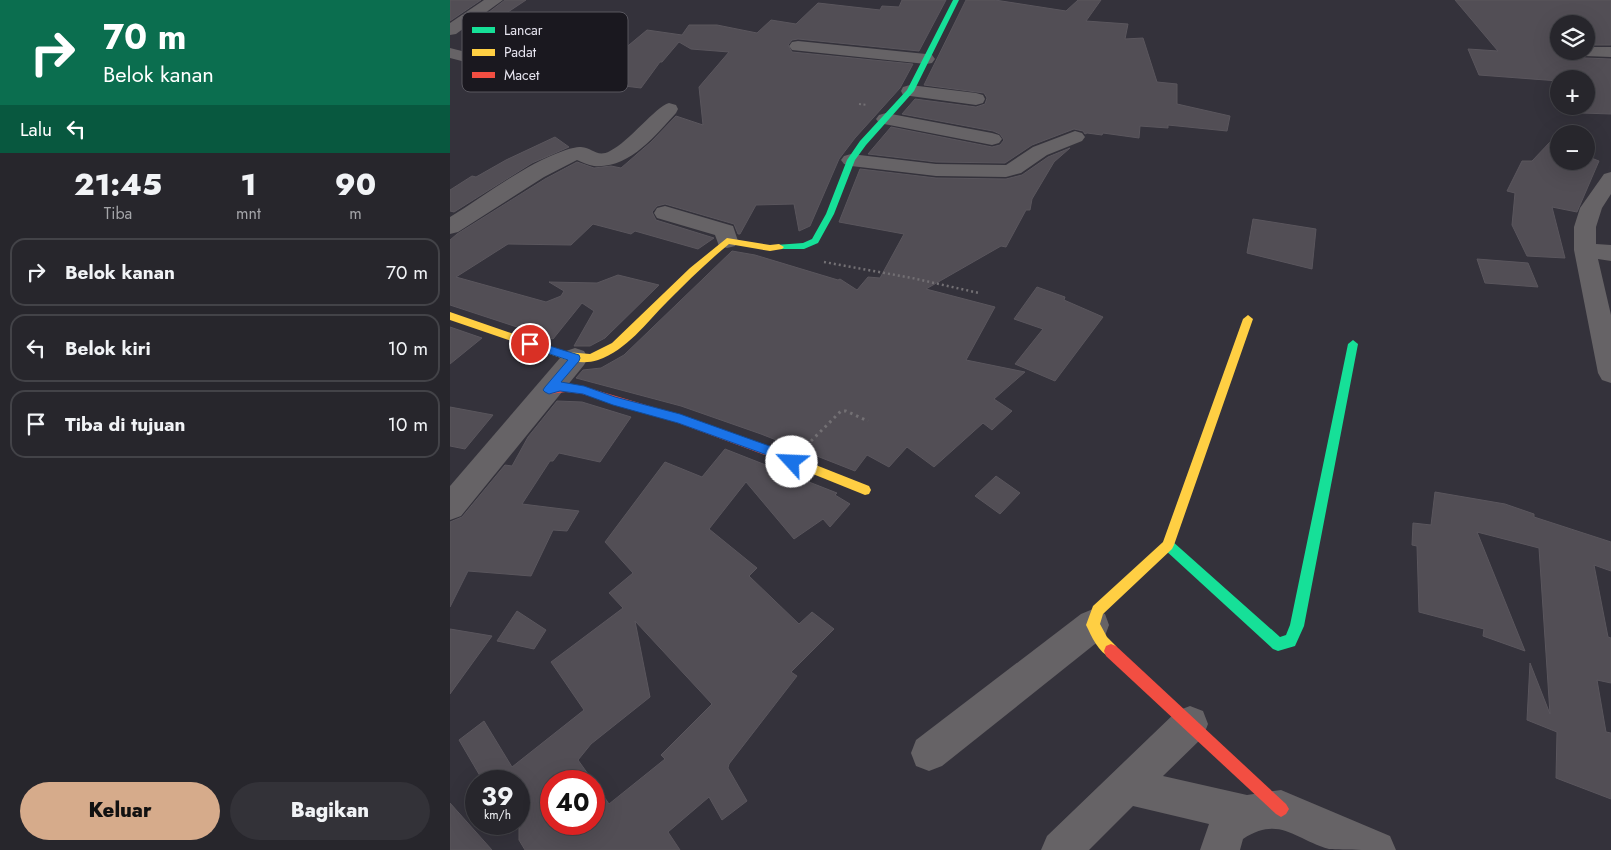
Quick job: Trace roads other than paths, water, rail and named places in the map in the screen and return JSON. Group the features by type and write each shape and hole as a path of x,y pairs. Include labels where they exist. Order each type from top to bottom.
{"street":[{"path":"477,12 495,0"},
{"path":"450,316 575,358 598,356 630,334 698,265 727,241 770,248 804,246 815,240 822,231 851,160 863,143 910,91 956,0"},
{"path":"450,30 462,22"},
{"path":"798,46 926,59"},
{"path":"1595,52 1611,52"},
{"path":"910,91 976,99"},
{"path":"450,227 539,171 568,156 581,153 589,160 595,161 609,159 619,154 646,134 669,109"},
{"path":"886,119 992,139"},
{"path":"851,160 936,170 1006,171 1014,169 1040,151 1075,137"},
{"path":"1611,178 1591,208 1585,227 1585,250 1611,372"},
{"path":"665,213 725,231 727,241"},
{"path":"1585,250 1611,253"},
{"path":"929,753 1093,625 1098,610 1168,545 1248,318"},
{"path":"1168,545 1278,644 1290,641 1297,626 1353,344"},
{"path":"450,507 575,358"},
{"path":"549,390 560,386 584,390 613,401 680,419 771,452 865,490"},
{"path":"1093,625 1102,642 1190,724 1264,811"},
{"path":"1061,850 1190,724"},
{"path":"1126,786 1264,811 1376,850"},
{"path":"1220,850 1222,839 1229,824 1264,811"}]}
